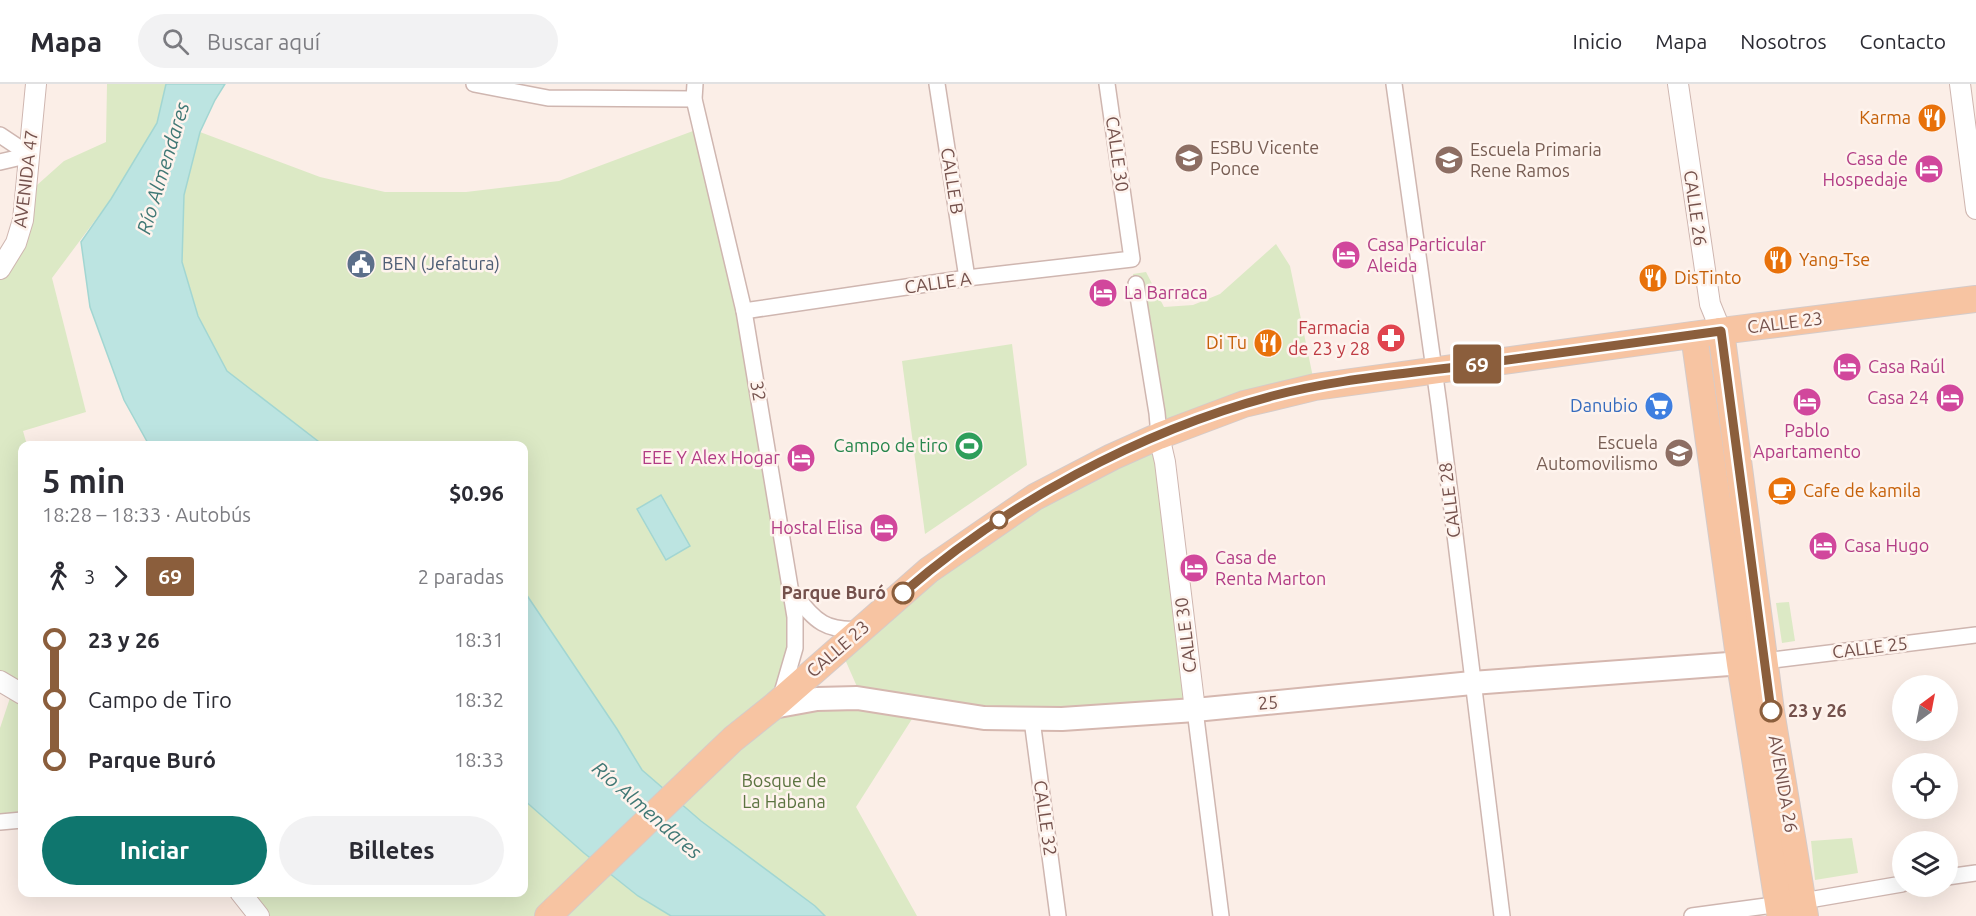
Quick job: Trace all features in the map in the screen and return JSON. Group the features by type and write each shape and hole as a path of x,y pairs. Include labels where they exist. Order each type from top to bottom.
{"main road":[{"name":"CALLE 23","path":"548,916 733,739 929,570 1011,512 1082,472 1159,436 1244,404 1314,387 1721,331 1976,299"},
{"name":"AVENIDA 26","path":"1721,331 1743,510 1752,662 1771,711 1792,910"},
{"path":"1694,335 1730,591 1752,662"},
{"path":"1713,471 1743,510"},
{"name":"25","path":"776,703 857,698 984,718 1032,720 1195,710 1472,683 1752,662"}],"street":[{"name":"AVENIDA 47","path":"0,269 16,243 23,220 36,84"},
{"path":"474,84 548,98 695,92"},
{"name":"CALLE B","path":"937,84 967,278"},
{"name":"CALLE 30","path":"1107,84 1132,259"},
{"name":"CALLE 28","path":"1394,84 1434,370 1502,916"},
{"name":"CALLE 26","path":"1678,84 1710,304 1721,331"},
{"path":"1960,84 1976,209"},
{"name":"32","path":"695,92 744,311 791,590 796,632 795,648 776,703"},
{"path":"0,135 30,155"},
{"path":"0,162 30,155"},
{"name":"CALLE A","path":"744,311 967,278 1132,259"},
{"name":"CALLE 30","path":"1136,284 1159,436 1166,462 1221,916"},
{"path":"791,590 812,616 830,628 862,629"},
{"name":"CALLE 25","path":"1752,662 1976,635"},
{"path":"0,681 18,692"},
{"name":"CALLE 32","path":"1032,720 1058,916"},
{"path":"0,822 18,820"},
{"path":"1958,875 1976,873"},
{"path":"1692,916 1792,910 1892,886"},
{"path":"244,897 259,916"}],"green space":[{"path":"107,84 166,84 157,123 111,199 52,278 86,412 23,431 26,441 18,441 18,820 0,822 0,728 13,689 0,681 0,269 27,194 64,161 106,142"},
{"name":"Bosque de La Habana","path":"701,128 795,617 780,699 862,698 840,648 929,570 1159,436 1195,710 919,708 856,807 917,916 825,916 815,906 701,821 642,770 528,597 528,441 318,441 227,371 198,316 182,262 184,195 200,132 320,177 385,192 466,192 559,181"},
{"path":"1276,244 1290,266 1315,387 1159,436 1133,274 1146,272 1164,307 1193,305 1220,294"},
{"name":"Campo de tiro","path":"1012,344 1027,465 925,534 902,361"},
{"path":"1789,602 1795,641 1782,643 1776,603"},
{"path":"528,804 613,876 671,916 259,916 243,897 528,897"},
{"path":"1852,838 1858,873 1815,880 1811,841"}],"water":[{"name":"Río Almendares","path":"166,84 225,84 200,132 184,195 182,262 198,316 227,371 318,441 147,441 124,400 90,307 81,242 111,199 157,123"},
{"path":"661,495 690,546 666,560 637,509"},
{"name":"Río Almendares","path":"528,597 642,770 701,821 815,906 825,916 671,916 638,896 584,853 528,804"}],"bus line":[{"name":"69","path":"903,593 960,547 1035,497 1112,457 1159,436 1244,404 1314,387 1721,331 1771,711"}],"place":[{"name":"Karma","path":"1932,118"},
{"name":"ESBU Vicente Ponce","path":"1189,158"},
{"name":"Escuela Primaria Rene Ramos","path":"1449,160"},
{"name":"Casa de Hospedaje","path":"1929,169"},
{"name":"Casa Particular Aleida","path":"1346,255"},
{"name":"Yang-Tse","path":"1778,260"},
{"name":"BEN (Jefatura)","path":"361,264"},
{"name":"DisTinto","path":"1653,278"},
{"name":"La Barraca","path":"1103,293"},
{"name":"Farmacia de 23 y 28","path":"1391,338"},
{"name":"Di Tu","path":"1268,343"},
{"name":"Casa Raúl","path":"1847,367"},
{"name":"Casa 24","path":"1950,398"},
{"name":"Pablo Apartamento","path":"1807,402"},
{"name":"Danubio","path":"1659,406"},
{"name":"Campo de tiro","path":"969,446"},
{"name":"Escuela Automovilismo","path":"1679,453"},
{"name":"EEE Y Alex Hogar","path":"801,458"},
{"name":"Cafe de kamila","path":"1782,491"},
{"name":"Hostal Elisa","path":"884,528"},
{"name":"Casa Hugo","path":"1823,546"},
{"name":"Casa de Renta Marton","path":"1194,568"},
{"name":"Parque Buró","path":"903,593"},
{"name":"23 y 26","path":"1771,711"}]}
